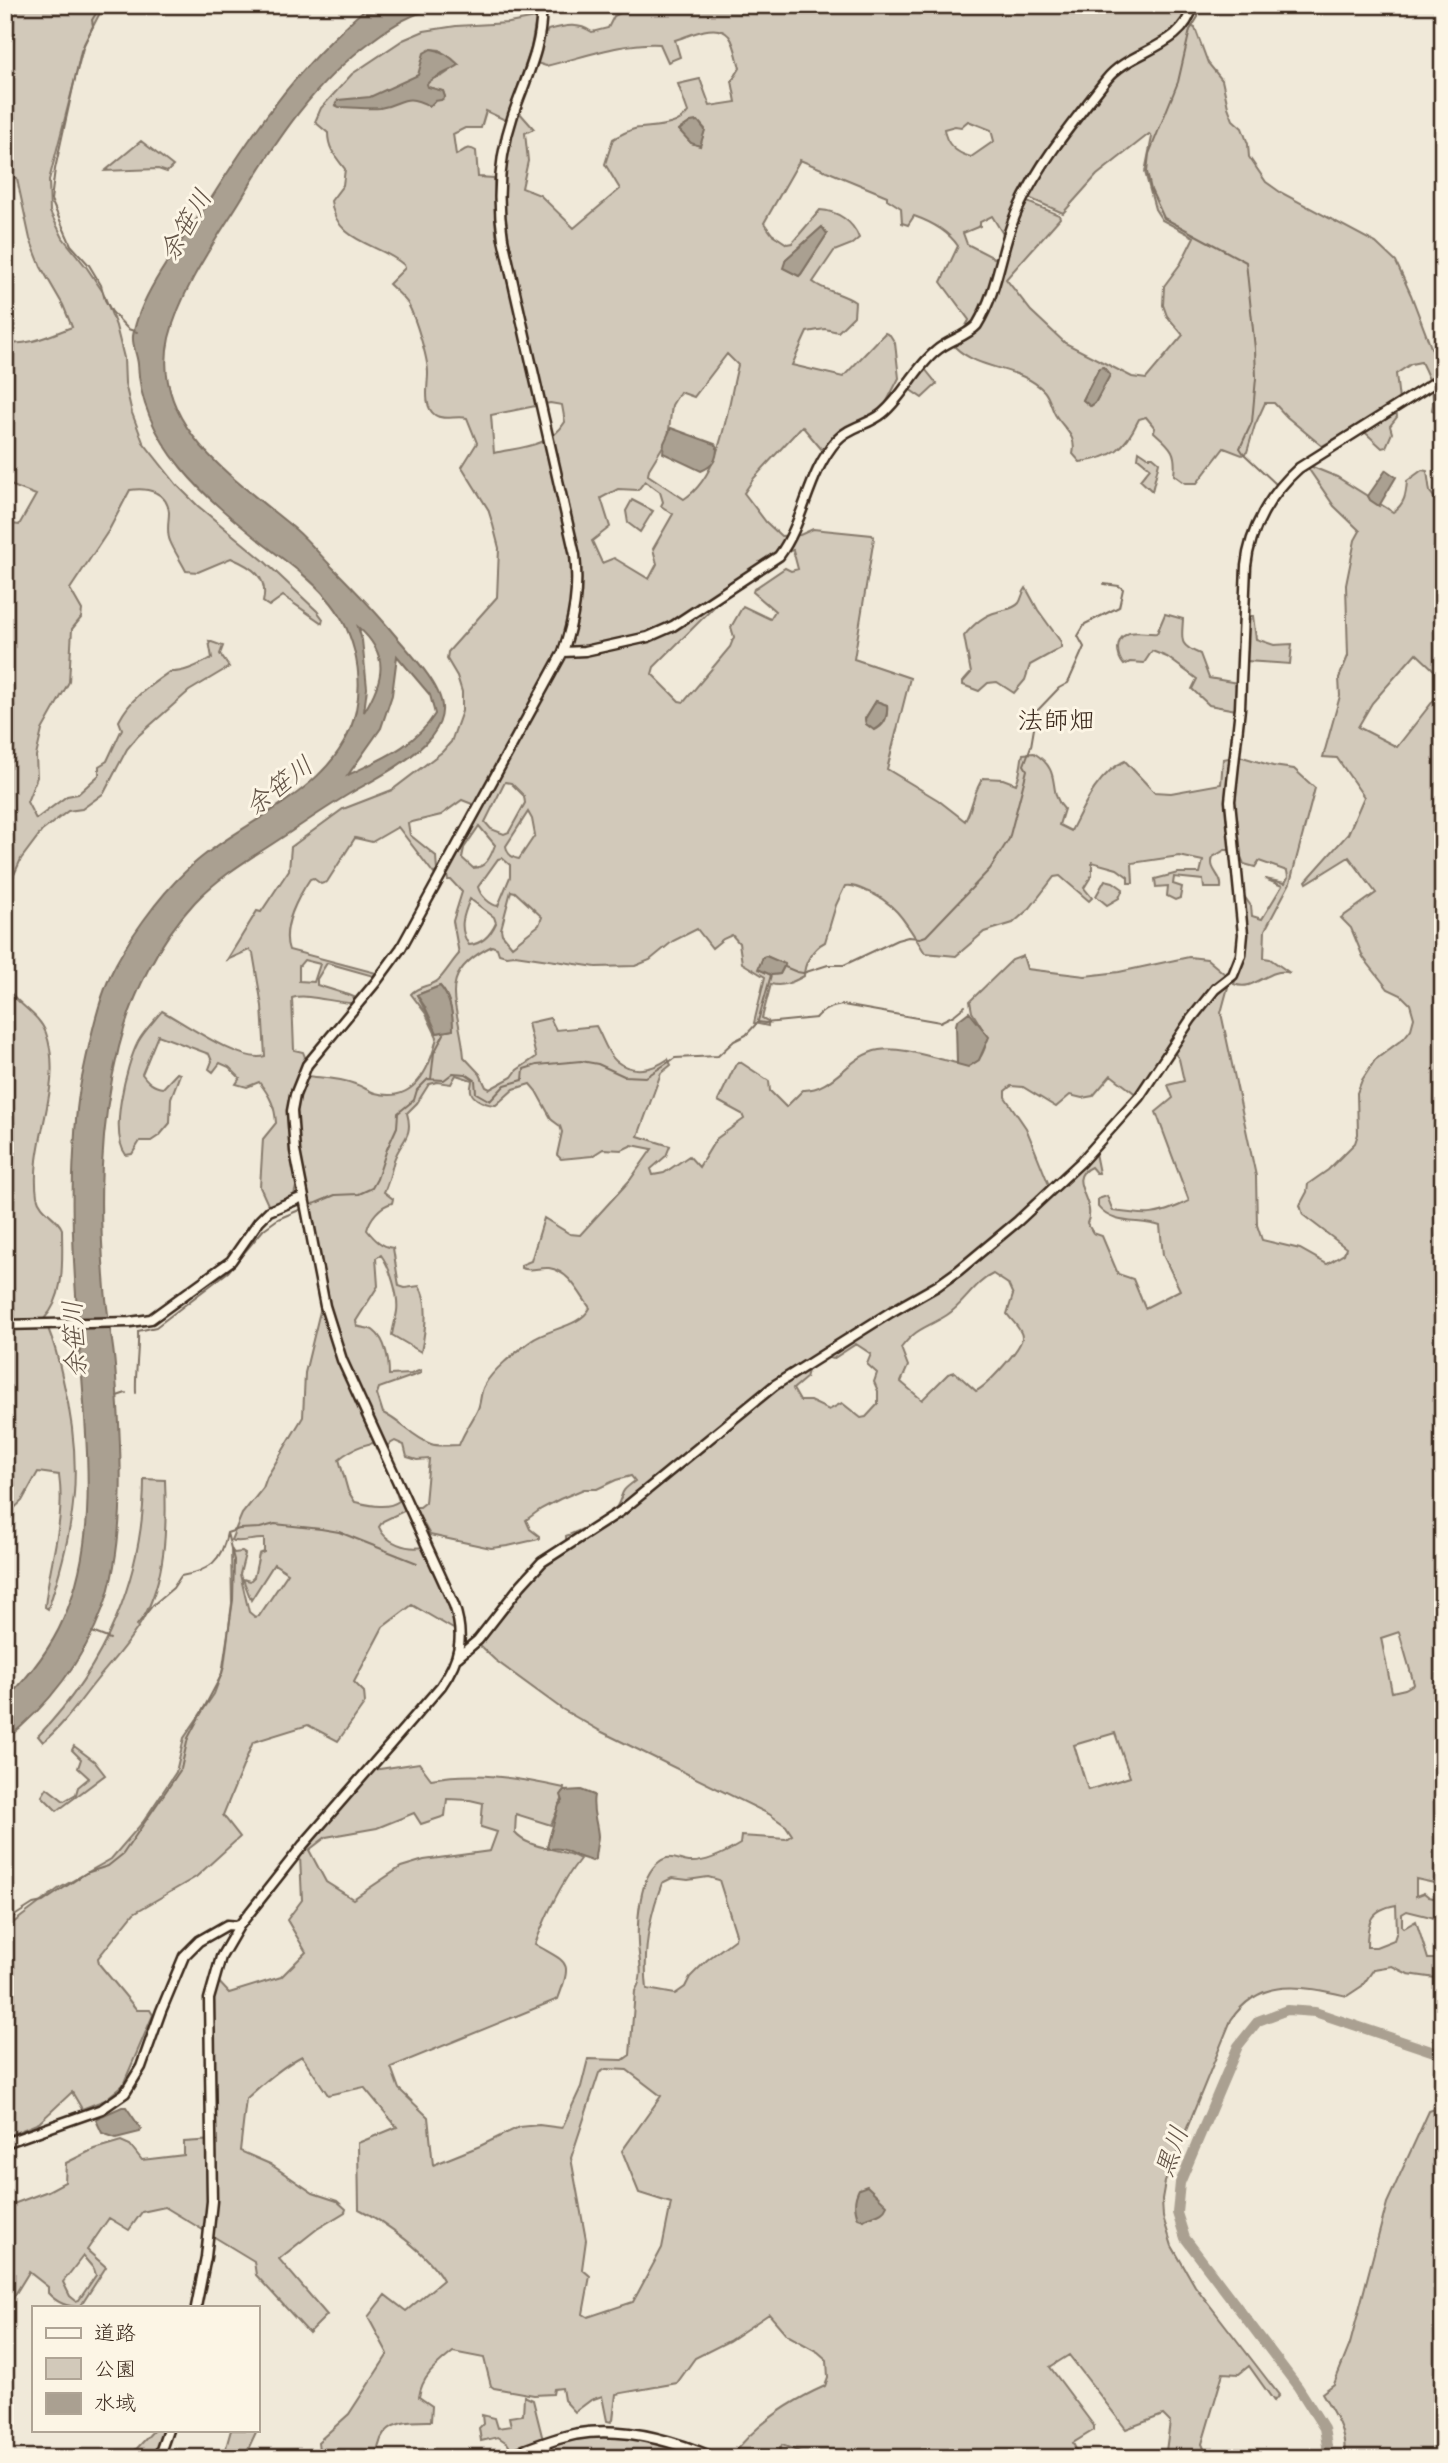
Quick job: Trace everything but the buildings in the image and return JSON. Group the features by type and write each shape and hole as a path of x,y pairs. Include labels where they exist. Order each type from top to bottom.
{"main road":[{"path":"504,2458 576,2434 618,2433 666,2440 714,2458"}],"street":[{"path":"563,652 585,651 648,637 673,626 779,555 790,538 813,478 836,441 850,430 882,414 933,353 977,325 995,288 1017,209 1050,154 1114,71 1174,36 1187,20 1193,5"},
{"path":"458,1657 460,1632 454,1605 333,1335 303,1197 292,1128 292,1111 307,1065 401,948 563,652 576,604 575,555 503,239 498,200 502,155 535,52 542,21 541,7"},
{"path":"196,2306 206,2257 212,2201 209,1999 221,1957 239,1926 303,1845 441,1686 458,1657 478,1640 542,1562 648,1491 775,1384 958,1271 1018,1221 1081,1162 1139,1097 1191,1019 1215,989 1233,975 1241,955 1243,934 1230,802 1240,708 1245,566 1256,528 1279,488 1299,468 1443,377"},
{"path":"5,1325 131,1322 151,1319 232,1261 269,1211 303,1197"},
{"path":"5,2143 102,2109 125,2093 141,2067 184,1956 199,1941 227,1925 239,1926"},
{"path":"158,2458 167,2432"},
{"path":"545,2443 547,2458"}],"green space":[{"path":"12,5 104,5 84,44 49,180 50,212 63,238 103,292 116,326 124,358 125,383 143,442 177,485 198,506 263,560 323,619 322,623 283,596 269,606 263,602 261,579 252,569 231,558 198,572 186,571 169,538 169,512 164,500 149,490 130,490 109,530 70,589 82,610 81,618 72,629 69,682 42,730 36,756 37,777 27,802 36,819 67,796 78,794 99,775 99,766 107,761 122,729 119,721 134,700 147,688 169,672 186,670 212,658 209,641 223,646 220,654 229,667 189,691 138,736 127,749 104,793 82,809 68,811 42,831 21,859 5,895 5,552 11,539 5,536 5,523 19,525 36,495 5,483 5,342 30,342 72,327 63,305 41,267 30,239 17,179 5,170 5,32"},
{"path":"637,5 1188,5 1183,22 1195,28 1208,63 1222,80 1233,120 1242,128 1249,157 1266,182 1376,243 1396,262 1443,379 1443,415 1432,410 1432,392 1421,362 1411,364 1396,374 1399,400 1397,417 1390,426 1392,433 1386,447 1382,448 1358,426 1322,446 1274,403 1265,403 1247,452 1242,455 1224,448 1197,483 1185,483 1174,475 1175,460 1172,450 1154,432 1155,428 1146,417 1139,419 1129,438 1117,450 1101,458 1080,462 1073,454 1072,438 1056,416 1044,391 1024,377 976,360 955,347 969,320 941,282 958,246 954,241 939,228 914,216 908,225 902,223 901,208 887,199 887,196 800,160 764,223 772,234 787,244 792,243 820,210 844,218 859,238 834,251 813,282 855,302 854,316 838,332 825,329 807,332 792,365 843,377 885,333 890,335 895,343 899,378 879,414 843,433 823,451 802,426 754,478 744,493 766,522 781,536 800,535 813,529 872,535 874,538 854,659 910,678 887,769 938,800 965,821 983,778 1003,779 1016,784 1023,754 1034,753 1049,767 1052,774 1056,795 1064,809 1059,825 1071,831 1100,782 1107,773 1125,761 1154,792 1171,793 1221,784 1223,759 1239,756 1294,769 1315,788 1290,883 1265,930 1264,958 1270,959 1290,973 1275,973 1249,985 1234,984 1241,961 1243,941 1241,896 1244,896 1251,906 1252,916 1262,919 1282,886 1265,879 1285,883 1288,877 1287,871 1259,861 1255,867 1244,864 1238,850 1225,850 1213,857 1212,862 1221,888 1204,888 1203,880 1174,877 1173,884 1182,887 1180,898 1175,900 1167,896 1168,886 1156,887 1155,879 1178,873 1200,873 1203,861 1179,856 1132,863 1133,883 1128,883 1128,877 1117,869 1092,862 1092,875 1084,888 1092,898 1089,901 1060,876 1054,877 1030,908 1013,923 984,932 956,956 925,953 901,916 886,901 858,888 845,886 825,942 810,956 804,976 784,984 771,984 762,1018 768,1021 768,1026 754,1023 765,977 742,963 739,943 732,935 712,948 697,929 673,941 650,960 635,966 596,967 506,956 499,954 497,948 492,946 473,957 462,969 456,980 454,993 464,1057 490,1089 512,1077 517,1070 536,1057 528,1023 550,1018 556,1030 596,1026 613,1058 629,1068 649,1068 668,1059 671,1065 661,1073 638,1136 670,1146 666,1156 651,1169 653,1175 664,1173 689,1156 699,1167 716,1139 744,1119 742,1114 718,1101 735,1066 740,1062 769,1081 770,1091 786,1107 803,1090 823,1085 859,1058 879,1050 904,1051 965,1065 975,1062 988,1038 972,1012 970,1001 1012,960 1023,956 1027,969 1085,976 1119,972 1189,957 1207,959 1226,975 1228,987 1221,1013 1256,1176 1257,1225 1262,1240 1300,1249 1327,1264 1344,1254 1346,1248 1303,1215 1300,1205 1308,1184 1328,1170 1355,1143 1358,1134 1357,1093 1362,1080 1375,1060 1404,1038 1411,1029 1414,1018 1410,1004 1401,995 1388,989 1363,957 1351,928 1341,918 1376,893 1349,857 1307,883 1306,881 1348,834 1364,797 1337,758 1323,757 1340,696 1339,678 1348,656 1346,585 1355,540 1360,531 1334,506 1308,468 1310,466 1337,477 1393,512 1404,498 1407,481 1422,470 1427,471 1430,492 1443,508 1443,1885 1416,1879 1416,1896 1424,1893 1443,1900 1443,1920 1407,1911 1402,1914 1402,1926 1404,1928 1416,1921 1428,1959 1436,1959 1443,1949 1443,1979 1408,1974 1392,1966 1374,1969 1362,1986 1347,1996 1314,1989 1269,1990 1255,1996 1231,2020 1165,2182 1162,2199 1163,2217 1172,2246 1195,2286 1279,2395 1274,2401 1249,2366 1239,2374 1223,2373 1202,2444 1206,2453 1215,2458 1165,2458 1170,2422 1163,2415 1126,2429 1069,2355 1050,2367 1094,2426 1094,2430 1073,2443 1080,2458 815,2458 782,2445 775,2458 730,2458 761,2425 785,2407 825,2386 828,2378 827,2360 787,2335 769,2314 729,2341 695,2358 677,2383 616,2394 611,2422 607,2421 602,2396 591,2400 575,2412 564,2400 562,2388 554,2389 553,2394 534,2395 494,2388 491,2386 484,2358 453,2352 423,2383 419,2397 432,2406 431,2421 403,2423 390,2428 370,2458 320,2458 318,2442 349,2414 388,2354 368,2317 385,2295 406,2311 443,2280 428,2260 405,2240 359,2209 358,2143 397,2127 364,2087 328,2095 302,2056 280,2070 246,2099 240,2151 270,2164 313,2193 337,2201 346,2209 279,2259 327,2315 309,2333 256,2275 254,2261 165,2207 142,2212 129,2230 109,2218 87,2250 106,2267 81,2306 66,2305 55,2299 48,2293 48,2287 29,2272 5,2311 5,2207 65,2182 66,2163 94,2149 121,2141 130,2145 142,2160 184,2155 184,2142 214,2140 210,2013 217,1980 229,1993 281,1977 306,1952 287,1920 302,1900 300,1856 373,1770 419,1763 431,1779 498,1777 564,1788 551,1825 516,1814 515,1833 528,1843 580,1859 560,1889 535,1944 555,1955 564,1964 565,1976 558,1999 391,2067 399,2089 428,2117 433,2165 519,2127 539,2125 562,2128 581,2087 588,2059 623,2060 630,2055 635,1991 641,1974 639,1912 647,1878 659,1862 670,1858 689,1862 709,1859 740,1844 741,1836 786,1839 792,1835 786,1826 769,1814 602,1732 562,1709 495,1660 479,1645 485,1623 542,1557 566,1544 566,1536 612,1512 623,1491 635,1481 631,1476 597,1489 584,1489 541,1509 526,1520 539,1539 491,1548 430,1535 414,1507 425,1503 429,1459 407,1457 404,1445 395,1441 388,1445 376,1443 362,1446 339,1459 348,1491 355,1502 378,1506 394,1504 399,1501 391,1478 406,1510 383,1521 379,1527 386,1537 398,1544 423,1547 454,1612 455,1630 412,1605 383,1627 354,1682 364,1692 365,1703 338,1741 308,1725 253,1742 223,1815 240,1837 196,1877 134,1913 98,1958 99,1964 137,2010 150,2010 153,2015 123,2085 105,2100 82,2109 72,2092 39,2123 5,2137 5,1929 58,1889 111,1859 143,1822 176,1772 184,1738 214,1694 224,1667 232,1603 231,1549 234,1553 245,1554 240,1574 249,1612 255,1617 259,1616 288,1573 274,1564 251,1600 243,1579 250,1581 254,1577 259,1554 264,1552 264,1539 231,1540 242,1514 263,1488 303,1417 305,1373 320,1311 325,1302 303,1182 297,1183 294,1195 269,1207 260,1187 263,1139 276,1123 271,1101 259,1082 247,1087 236,1084 240,1078 229,1067 220,1063 213,1072 209,1069 212,1061 209,1054 158,1035 142,1074 151,1084 163,1088 177,1073 180,1074 171,1098 170,1123 160,1135 151,1141 140,1141 132,1154 126,1155 121,1145 119,1116 124,1082 133,1053 140,1038 162,1011 228,1048 255,1057 265,1056 262,1006 253,953 249,950 227,960 257,911 261,912 289,870 291,847 343,809 392,790 451,742 462,711 462,692 447,659 448,652 497,597 499,548 493,525 488,509 462,467 477,443 467,418 438,417 431,411 427,396 428,373 424,348 408,304 389,284 405,268 404,265 360,241 341,226 331,201 343,185 345,169 331,148 328,133 315,122 321,108 352,74 403,40 424,31 536,18 531,48 507,119 486,111 481,128 465,128 453,134 456,155 473,149 476,151 478,177 494,178 496,234 505,265 513,264 505,215 504,188 508,150 519,112 534,129 525,133 528,161 522,188 540,195 574,228 620,189 605,164 613,139 633,129 679,121 688,112 678,84 700,79 710,106 736,102 732,81 740,68 737,55 729,36 717,30 703,31 675,40 680,57 668,62 660,44 646,44 617,48 546,66 537,63 541,41 548,30 576,26 592,32 608,28 614,16","holes":["431,49 440,50 458,65 442,76 430,79 427,84 427,87 443,91 445,97 441,100 404,95 389,102 349,105 373,99 416,79 422,73","698,121 705,129 700,146 691,143 679,130","968,121 991,130 994,141 971,157 953,148 944,129 961,127","1149,134 1152,137 1145,172 1155,209 1162,220 1194,237 1181,263 1164,286 1163,305 1167,316 1183,335 1146,379 1132,377 1065,343 1031,311 1006,279 1060,218 1059,215 1025,201 1014,223 1005,256 994,258 967,244 963,233 980,226 980,222 992,216 1006,239 1020,199 1027,197 1063,213 1097,175","822,227 827,234 799,276 784,268 786,259","727,354 738,365 715,457 697,488 684,499 648,475 668,438 672,405 680,392 694,397","1103,367 1110,375 1091,406 1083,400 1099,368","550,403 562,405 565,422 551,437 534,445 494,453 491,415","645,481 660,492 663,502 661,506 673,514 653,549 657,564 649,579 614,558 602,563 592,541 610,527 601,498 618,489 638,490","793,550 798,569 791,571 785,568 754,589 753,592 775,611 770,619 743,606 731,627 734,637 730,647 684,702 679,701 652,674 654,667 718,603 717,596 773,558","1416,653 1435,671 1437,696 1397,747 1358,727 1372,703","876,701 887,705 887,713 882,726 875,730 866,724 865,719","500,777 447,876 462,892 453,921 459,954 439,979 411,994 426,1014 437,1037 425,1072 410,1089 389,1095 375,1093 343,1080 307,1076 301,1072 305,1057 303,1052 294,1050 292,998 306,997 352,1003 354,997 317,985 317,979 327,963 373,976 376,973 289,950 289,923 310,879 313,878 321,884 327,882 355,838 372,842 398,827 434,874 437,871 436,856 410,835 408,823 441,815 462,800 476,803 490,781","505,782 511,783 524,796 525,803 509,832 504,834 491,829 485,822","528,812 535,835 519,859 512,857 506,846","479,826 495,845 487,861 473,868 462,858 464,848","502,858 510,865 510,877 498,906 489,902 478,887 498,859","511,891 542,917 539,925 512,946 501,929","470,899 494,917 496,923 492,931 478,943 469,945 466,939 463,922","763,957 785,965 780,974 771,975 759,969","304,960 320,964 314,982 299,981 299,966","440,986 449,1001 453,1030 437,1033 417,995","1174,1052 1179,1059 1184,1081 1168,1085 1173,1098 1156,1112 1189,1201 1160,1213 1144,1214 1113,1211 1107,1196 1098,1199 1098,1207 1111,1217 1160,1226 1163,1255 1180,1290 1145,1308 1133,1279 1118,1274 1102,1236 1093,1233 1087,1223 1088,1207 1081,1178 1091,1167 1099,1173 1095,1153 1054,1190 1049,1185 1026,1128 1005,1097 1005,1091 1011,1086 1023,1087 1056,1107 1070,1095 1082,1098 1093,1096 1111,1075 1137,1095 1167,1053","456,1075 472,1080 471,1090 474,1097 493,1105 514,1089 530,1084 552,1120 560,1126 562,1132 557,1155 561,1159 592,1156 603,1149 622,1150 632,1145 652,1149 630,1180 580,1235 570,1234 544,1218 531,1261 521,1265 521,1268 549,1268 562,1273 590,1308 572,1323 531,1341 499,1367 484,1386 478,1408 459,1445 431,1444 383,1413 377,1394 379,1388 421,1373 421,1370 411,1374 389,1375 384,1345 378,1335 372,1330 357,1326 356,1321 378,1286 376,1258 381,1255 391,1274 397,1298 392,1335 421,1352 426,1318 425,1300 419,1286 399,1286 393,1248 378,1242 367,1230 376,1213 392,1203 393,1199 384,1192 394,1160 408,1133 407,1113 429,1084 451,1084","993,1274 1008,1284 1013,1295 1007,1314 1020,1331 1020,1342 1003,1366 976,1391 955,1372 948,1374 922,1400 901,1382 908,1366 901,1348 917,1332 953,1310","856,1344 871,1354 867,1364 877,1373 874,1382 878,1391 878,1404 866,1417 861,1418 842,1403 829,1410 810,1401 800,1401 793,1389 806,1378 809,1367 824,1356 833,1359","1399,1632 1414,1684 1392,1692 1381,1638","1115,1733 1130,1777 1088,1790 1074,1745","447,1799 470,1800 483,1803 481,1827 497,1832 490,1851 424,1860 401,1867 353,1899 326,1882 309,1850 326,1837 377,1828 414,1813 421,1824 445,1816","708,1877 719,1880 736,1934 735,1939 707,1960 690,1977 685,1987 675,1994 647,1989 650,1922 662,1883 672,1878 688,1880","1396,1905 1397,1931 1394,1940 1376,1947 1367,1947 1371,1919 1380,1910","606,2069 627,2070 661,2096 622,2151 639,2193 671,2203 662,2248 633,2302 588,2317 583,2314 590,2276 582,2269 586,2240 571,2158 599,2073","83,2256 96,2275 76,2301 70,2296 63,2282"]},
{"path":"141,141 173,166 167,172 158,169 105,171"},
{"path":"925,369 937,384 922,398 909,389"},
{"path":"1139,451 1159,462 1152,491 1140,480 1150,468 1138,458"},
{"path":"632,500 653,511 640,532 628,523 626,511"},
{"path":"1026,588 1061,642 1061,648 1030,665 1025,680 1014,693 997,682 988,683 979,691 963,685 971,673 964,636 987,616 1017,605"},
{"path":"1165,614 1183,619 1183,641 1188,648 1200,654 1209,678 1238,683 1236,710 1209,705 1192,689 1197,679 1167,657 1152,651 1144,663 1130,662 1124,665 1118,649 1120,640 1133,632 1157,633"},
{"path":"1250,616 1253,616 1256,639 1274,645 1292,644 1290,664 1246,661"},
{"path":"1105,880 1123,889 1119,898 1107,905 1096,896"},
{"path":"5,985 43,1026 51,1053 49,1094 36,1175 37,1196 41,1206 62,1229 62,1252 59,1288 51,1310 44,1319 5,1323"},
{"path":"48,1328 70,1411 75,1468 71,1523 48,1609 45,1607 47,1590 60,1509 59,1475 38,1472 22,1501 5,1517 5,1329"},
{"path":"144,1479 165,1480 163,1553 150,1605 126,1645 65,1721 43,1742 38,1736 83,1680 116,1618 137,1550"},
{"path":"74,1746 94,1761 105,1775 57,1811 42,1796 47,1788 64,1801 76,1794 78,1787 89,1778 78,1768 81,1759 72,1750"},
{"path":"1443,2106 1443,2458 1344,2458 1342,2432 1322,2393 1334,2384 1350,2344 1387,2203 1429,2111"},
{"path":"524,2396 533,2400 543,2440 513,2452 507,2443 498,2437 481,2441 479,2428 483,2424 482,2415 495,2418 498,2428 511,2426 509,2417 523,2415"},
{"path":"152,2432 164,2432 153,2458 128,2458"},
{"path":"230,2432 256,2432 248,2449 253,2458 223,2458"},
{"path":"587,2435 624,2435 658,2440 709,2458 550,2458 548,2446"}],"water":[{"path":"371,5 508,5 441,9 408,18 386,30 352,57 315,93 268,156 190,284 174,320 166,370 172,398 185,424 203,448 225,471 300,534 372,609 416,659 436,688 442,715 431,737 403,762 247,860 203,894 169,934 139,989 124,1027 112,1077 102,1167 103,1258 115,1366 121,1488 111,1581 103,1608 86,1646 63,1681 36,1713 5,1740 5,1701 22,1683 58,1631 73,1594 85,1540 88,1486 75,1278 73,1184 79,1092 101,999 124,949 176,881 208,852 285,802 330,763 346,739 358,695 354,651 344,622 336,610 306,577 200,489 164,445 151,420 142,393 133,336 137,319 154,282 254,134 283,94 316,56 356,16","holes":["358,627 375,647 380,668 376,689 364,712 367,688","397,656 430,695 435,714 418,735 407,743 348,775 381,728 392,695"]},
{"path":"431,49 446,55 459,65 427,84 428,87 443,91 445,97 441,100 430,106 408,99 380,108 335,105 338,100 370,97 418,75 424,53"},
{"path":"698,121 705,130 700,146 691,143 679,130"},
{"path":"822,227 827,234 801,274 799,276 783,268 786,259"},
{"path":"1103,367 1110,375 1095,403 1090,406 1083,400 1099,368"},
{"path":"671,428 715,444 716,456 711,465 701,471 663,453"},
{"path":"1386,470 1396,477 1379,506 1368,496"},
{"path":"876,701 887,705 887,713 883,723 874,730 866,724 865,719"},
{"path":"766,956 785,964 780,974 771,975 758,969"},
{"path":"440,986 450,1006 453,1030 437,1033 417,995"},
{"path":"969,1012 989,1037 979,1060 968,1067 957,1064 956,1025 957,1021"},
{"path":"581,1790 594,1795 598,1836 595,1859 592,1861 563,1850 549,1849 547,1846 559,1805 563,1801 561,1795 564,1791"},
{"path":"126,2107 141,2129 140,2132 116,2138 102,2133 97,2118"},
{"path":"867,2186 887,2205 883,2211 864,2220 858,2218 855,2203 859,2189"}],"waterway":[{"path":"101,5 92,20 93,26 81,51 55,169 51,200 71,245 89,265 112,312 128,329 137,332"},
{"path":"1198,5 1198,17 1190,30 1178,82 1149,154 1147,172 1151,190 1164,218 1246,262 1256,378 1252,422 1240,448 1276,484"},
{"path":"785,967 803,973 828,965 844,965 897,940 926,936 990,869 1009,839 1027,770 1024,765 1031,746 1037,711 1059,688 1068,683 1084,647 1078,636 1085,624 1119,607 1123,589 1104,584"},
{"path":"758,1021 771,975"},
{"path":"309,1206 335,1195 359,1194 372,1188 397,1127 398,1113 414,1100 417,1090 428,1079 444,1080 453,1073 466,1074 475,1080 476,1093 490,1101 505,1085 523,1080 524,1069 537,1065 581,1061 598,1064 624,1076 646,1077 675,1058 718,1056 734,1041 746,1035 758,1022 816,1018 828,1009 843,1005 940,1022 965,1006"},
{"path":"431,1079 434,1053 444,1034"},
{"path":"136,1393 138,1331 156,1327 228,1272 264,1229 278,1219 304,1208"},
{"path":"117,1396 126,1393"},
{"path":"137,1625 181,1576 207,1568 213,1563 222,1551 227,1533 239,1529 275,1524 339,1532 417,1563"},
{"path":"5,1922 33,1904 43,1902 86,1873 108,1866 123,1854 181,1769 188,1738 222,1674 233,1600 234,1560 227,1533"},
{"path":"92,1632 110,1639"},
{"name":"黒川","path":"1329,2458 1324,2428 1298,2387 1185,2238 1177,2213 1180,2183 1238,2046 1258,2021 1287,2010 1315,2012 1443,2055"}],"district":[{"name":"法師畑","path":"1056,722"}],"water label":[{"name":"余笹川","path":"187,226"},
{"name":"余笹川","path":"280,787"},
{"name":"余笹川","path":"76,1339"}]}
